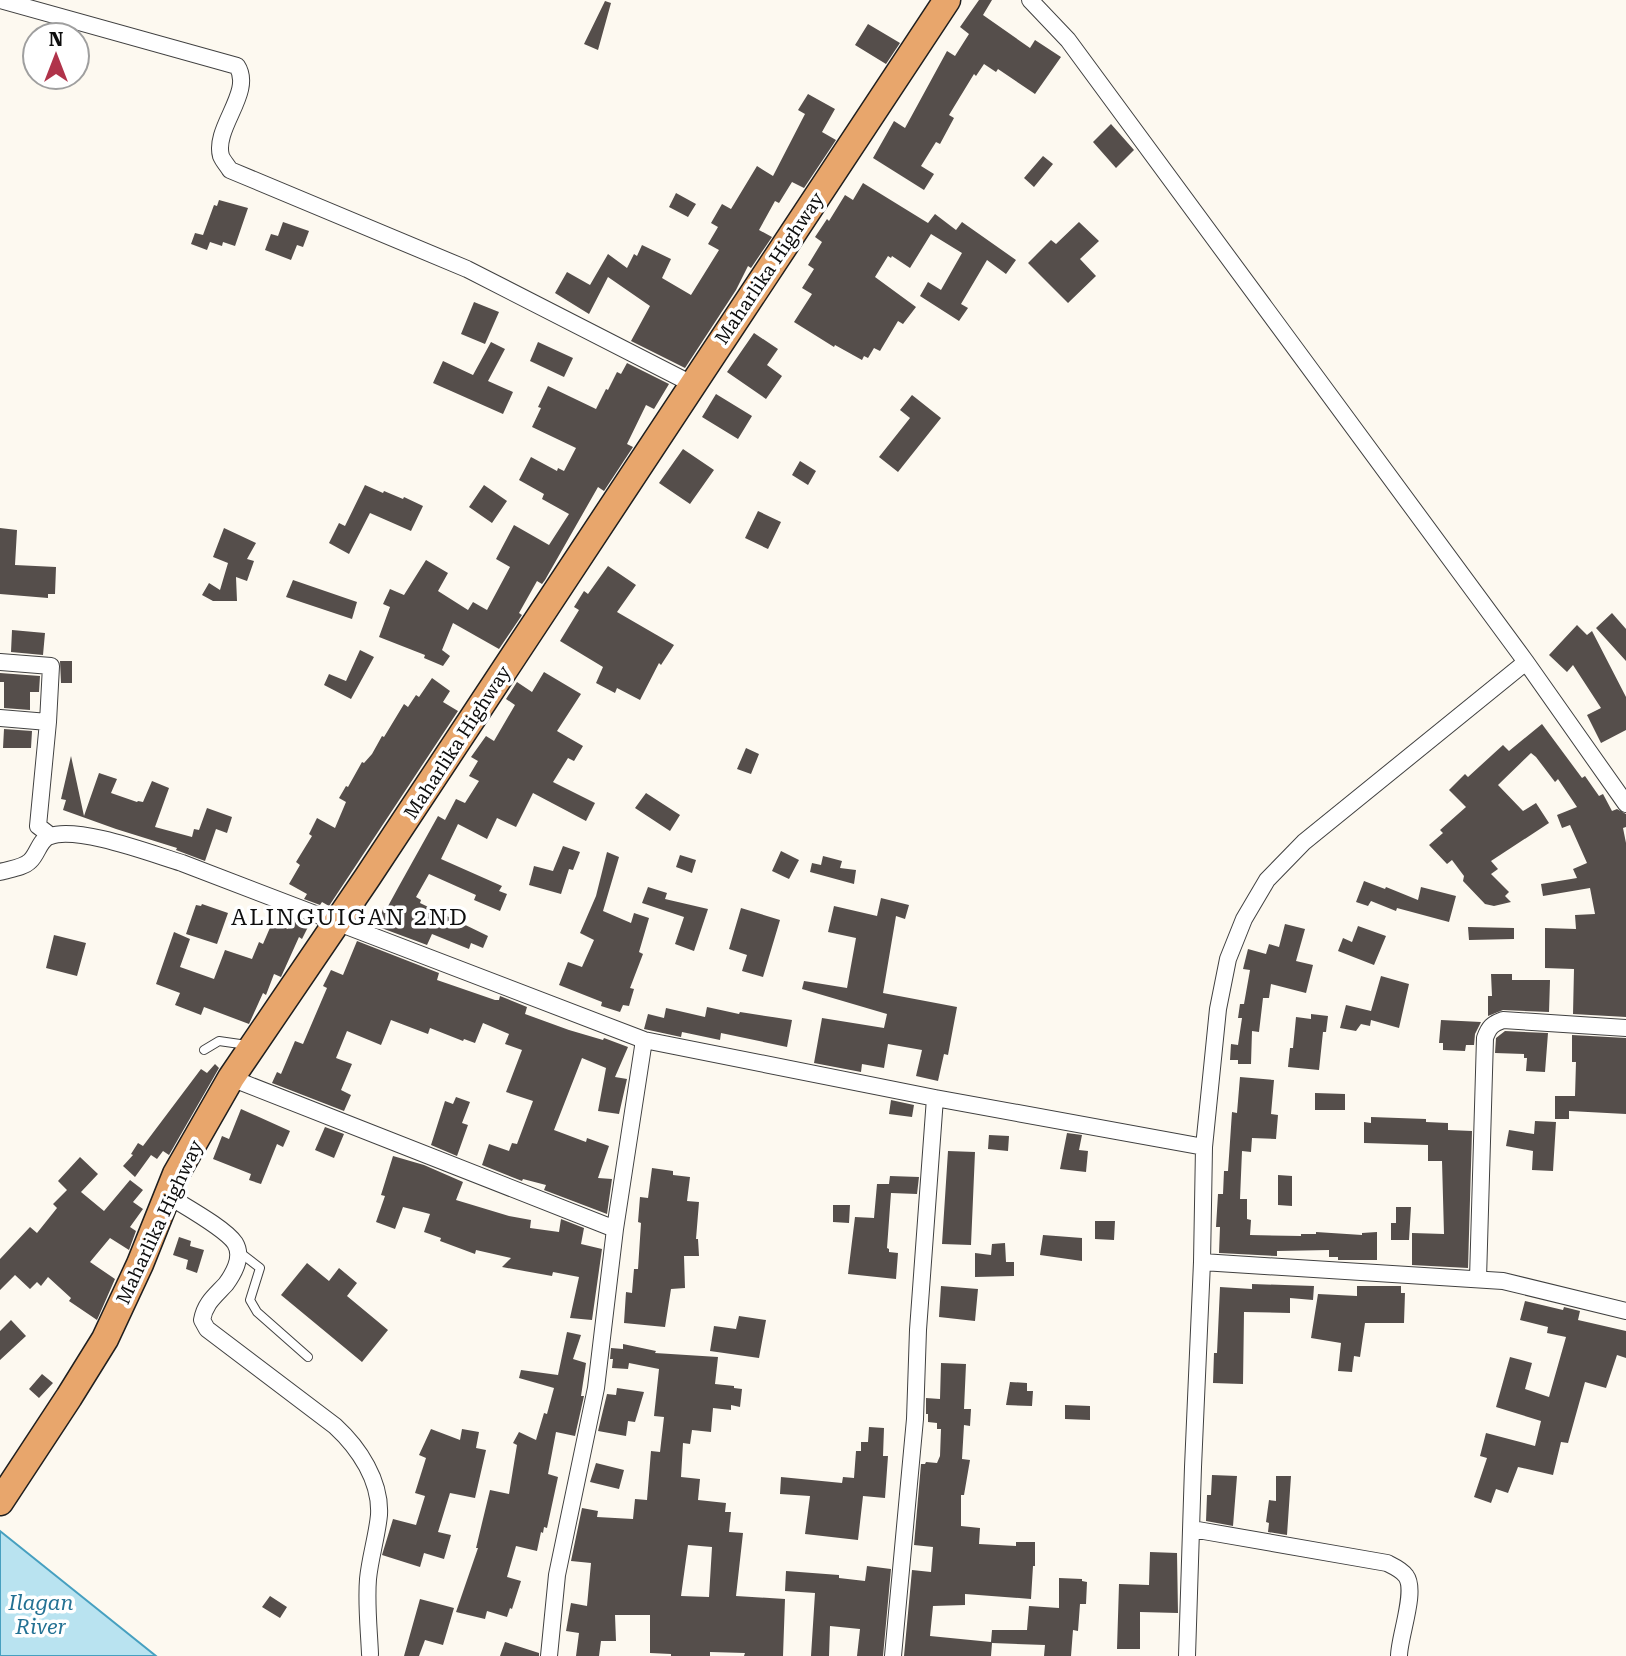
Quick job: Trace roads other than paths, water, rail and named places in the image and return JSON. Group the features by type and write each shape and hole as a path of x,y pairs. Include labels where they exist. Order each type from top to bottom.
{"highway":[{"name":"Maharlika Highway","path":"0,1502 105,1339 140,1264 176,1174 230,1078 337,921 947,0"}],"street":[{"path":"0,0 237,66 241,71 237,99 220,148 230,170 467,269 692,384"},
{"path":"1030,0 1068,40 1527,662 1626,804"},
{"path":"0,662 51,666 38,826 51,835"},
{"path":"1187,1656 1204,1147 1218,1009 1228,959 1244,919 1267,880 1304,842 1527,662"},
{"path":"0,718 48,722"},
{"path":"0,872 27,864 44,839 51,835 74,835 116,843 182,863 644,1040 935,1098 1204,1147"},
{"path":"1478,1279 1486,1038 1489,1028 1503,1020 1626,1028"},
{"path":"549,1656 557,1575 596,1388 615,1229 644,1040"},
{"path":"230,1078 615,1229"},
{"path":"893,1656 915,1419 918,1330 935,1098"},
{"path":"167,1195 227,1235 238,1251 237,1266 228,1281 207,1303 202,1320 207,1329 349,1440 362,1457 376,1492 379,1514 368,1581 370,1654"},
{"path":"1202,1262 1478,1279 1541,1289 1626,1311"},
{"path":"1192,1529 1387,1563 1397,1568 1406,1576 1410,1590 1399,1656"}],"lane":[{"path":"204,1049 219,1041 253,1046"},
{"path":"238,1251 260,1268 250,1300 257,1312 308,1357"}],"water":[{"name":"Ilagan River","path":"0,1531 156,1656 0,1656"}],"district":[{"name":"ALINGUIGAN 2ND","path":"350,917"}]}
